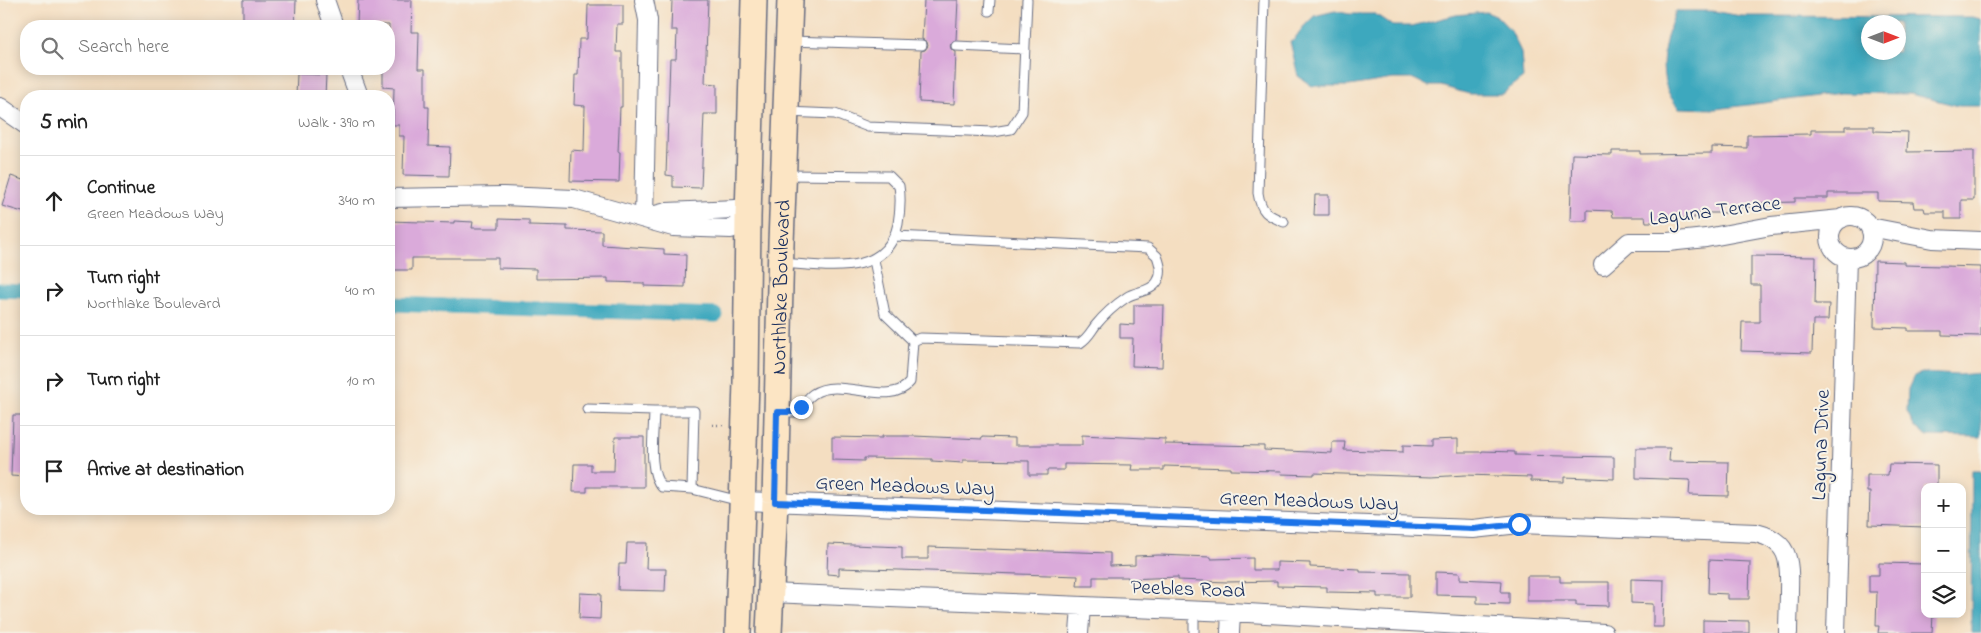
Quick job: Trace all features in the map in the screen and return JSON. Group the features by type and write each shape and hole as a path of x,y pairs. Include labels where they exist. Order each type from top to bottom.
{"main road":[{"name":"Northlake Boulevard","path":"738,633 746,382 754,0"},
{"path":"775,0 774,43 777,87 786,110"},
{"name":"Northlake Boulevard","path":"769,633 775,502 790,0"},
{"path":"748,217 767,228 781,253"}],"street":[{"path":"325,0 332,20"},
{"path":"644,0 648,20 644,218"},
{"path":"351,75 357,90"},
{"path":"0,107 20,121"},
{"path":"395,198 504,196 574,200 673,227 731,229 748,217"},
{"name":"Laguna Terrace","path":"1603,265 1629,242 1668,242 1706,238 1771,226 1841,219 1852,216 1859,217 1870,227 1932,239 1981,241"},
{"path":"1841,219 1834,225 1830,239 1836,252 1847,258 1861,256 1870,247 1872,233 1870,227"},
{"name":"Laguna Drive","path":"1836,633 1847,258"},
{"name":"Green Meadows Way","path":"742,501 1474,529 1519,524 1756,533 1767,535 1777,541 1789,559 1788,633"},
{"name":"Peebles Road","path":"770,593 1231,612 1604,633"},
{"path":"1079,633 1081,607"},
{"path":"1230,633 1231,612"}],"lane":[{"path":"989,11 990,0"},
{"path":"786,110 835,114 868,127 993,132 1011,129 1022,112 1027,0"},
{"path":"1264,0 1258,193 1260,206 1272,217 1284,222"},
{"path":"788,41 922,45"},
{"path":"956,46 1025,49"},
{"path":"781,253 837,266 862,265 874,260 887,251 895,236 900,214 899,186 889,176 784,175"},
{"path":"895,236 1148,248 1157,256 1160,265 1157,283 1146,290 1128,296 1080,343 926,338 913,341"},
{"path":"874,260 885,314 913,341"},
{"path":"777,412 798,412 812,394 829,388 890,392 904,388 910,382 911,346 913,341"},
{"path":"587,409 694,411 692,489"},
{"path":"654,411 653,468 657,482 662,487 669,489 692,489 742,501"},
{"path":"1194,611 1194,633"}],"path":[{"path":"712,425 729,425"}],"water":[{"path":"1335,11 1349,14 1375,14 1393,26 1412,26 1456,15 1486,12 1498,17 1511,31 1521,52 1523,78 1502,94 1469,94 1441,86 1428,86 1414,79 1393,79 1349,86 1312,86 1298,76 1290,41 1293,41 1314,16"},
{"path":"1676,11 1712,11 1741,16 1861,17 1861,60 1906,60 1906,17 1972,17 1981,19 1981,106 1959,106 1910,94 1841,93 1716,109 1679,108 1671,98 1664,74 1663,61 1667,35"},
{"path":"1922,373 1958,375 1981,373 1981,437 1928,436 1914,427 1907,411 1908,389 1914,376"},
{"path":"1972,471 1981,471 1981,633 1971,633"}],"building":[{"path":"243,0 296,0 295,20 243,20"},
{"path":"358,0 412,0 411,32 419,32 418,69 425,69 425,107 429,107 428,146 450,147 449,176 403,175 404,136 399,136 399,125 395,125 395,90 394,88 383,87 383,75 395,75 395,20 357,20"},
{"path":"672,0 708,0 705,83 717,84 717,114 704,114 701,188 673,187 673,176 666,175 670,59 676,59 677,30 671,30"},
{"path":"924,0 958,0 956,40 950,45 951,49 956,52 954,104 919,102 921,51 925,50 928,46 927,42 922,39"},
{"path":"588,5 623,5 623,24 617,24 616,52 622,52 622,107 620,107 618,152 620,152 619,182 570,181 571,150 584,151 585,106 574,105 575,75 578,75 579,39 587,39"},
{"path":"297,75 326,75 325,90 296,90"},
{"path":"1845,126 1874,126 1874,131 1908,132 1907,152 1974,151 1974,200 1961,200 1961,219 1945,219 1945,212 1925,212 1924,208 1914,208 1913,202 1878,201 1878,193 1828,193 1828,198 1795,198 1795,202 1761,203 1761,207 1728,207 1728,213 1695,213 1695,218 1661,219 1662,222 1646,222 1645,217 1613,217 1612,211 1587,210 1587,221 1570,221 1572,154 1612,155 1612,151 1640,151 1640,154 1712,153 1712,147 1747,148 1747,135 1811,134 1811,130 1845,130"},
{"path":"11,176 20,179 20,211 2,206"},
{"path":"1315,195 1329,195 1329,215 1314,215"},
{"path":"499,219 529,220 529,225 567,226 567,230 602,231 602,245 664,249 664,254 686,255 685,287 644,286 644,283 608,282 608,278 536,279 536,269 498,268 498,258 412,258 412,270 395,270 395,221 473,222 472,228 499,228"},
{"path":"1751,256 1816,257 1815,304 1829,304 1828,320 1813,320 1812,353 1741,351 1742,322 1760,322 1760,285 1751,285"},
{"path":"1875,261 1904,262 1904,265 1981,267 1981,336 1942,335 1942,331 1908,331 1908,328 1874,327"},
{"path":"1134,305 1164,305 1162,367 1132,366 1133,338 1120,338 1120,324 1134,325"},
{"path":"13,415 20,415 20,477 11,476"},
{"path":"1082,435 1165,439 1165,444 1264,446 1264,450 1332,453 1332,442 1345,442 1344,450 1403,452 1403,445 1431,446 1431,440 1458,439 1458,452 1515,452 1515,455 1614,457 1614,479 1564,477 1564,482 1531,481 1531,477 1465,475 1432,477 1314,473 1314,475 1281,474 1282,471 1164,466 1164,470 1131,470 1132,465 1064,464 1064,470 1047,470 1047,475 1029,475 1029,461 963,460 963,463 932,461 932,459 864,458 864,461 832,460 832,437 1015,438 1015,445 1082,445"},
{"path":"615,437 644,437 644,487 587,487 587,492 573,492 574,464 591,464 591,471 614,471"},
{"path":"1636,448 1670,448 1669,461 1729,462 1728,496 1689,495 1690,480 1636,478"},
{"path":"1889,464 1937,465 1937,483 1921,483 1921,527 1869,525 1870,492 1867,492 1867,475 1888,475"},
{"path":"627,543 647,543 646,569 666,569 665,591 618,590 619,564 626,564"},
{"path":"828,544 902,547 902,559 928,559 928,547 1110,553 1110,566 1135,565 1135,556 1159,555 1211,557 1211,559 1253,558 1253,570 1277,570 1277,562 1310,563 1310,567 1360,569 1360,572 1410,573 1410,597 1377,597 1377,593 1327,592 1327,587 1277,586 1277,581 1227,582 1178,580 1178,577 1128,579 1128,577 1093,577 1093,586 1077,586 1078,576 839,568 839,575 827,574"},
{"path":"1709,560 1750,562 1749,599 1728,599 1728,594 1708,593"},
{"path":"1879,563 1921,564 1921,618 1933,618 1932,633 1878,633 1879,626 1876,626 1877,592 1869,592 1869,575 1879,575"},
{"path":"1436,572 1460,573 1460,579 1502,581 1501,592 1509,592 1509,604 1477,603 1477,596 1436,595"},
{"path":"1527,576 1560,576 1560,582 1609,582 1609,606 1576,605 1576,601 1527,601"},
{"path":"1631,579 1664,580 1663,627 1653,627 1653,604 1631,603"},
{"path":"580,593 601,594 600,619 579,618"},
{"path":"1703,620 1749,621 1749,633 1703,633"}],"waterway":[{"path":"0,290 20,291"},
{"path":"395,304 716,315"}],"route":[{"path":"801,407 798,412 777,412 775,502 1474,529 1519,524"}]}
